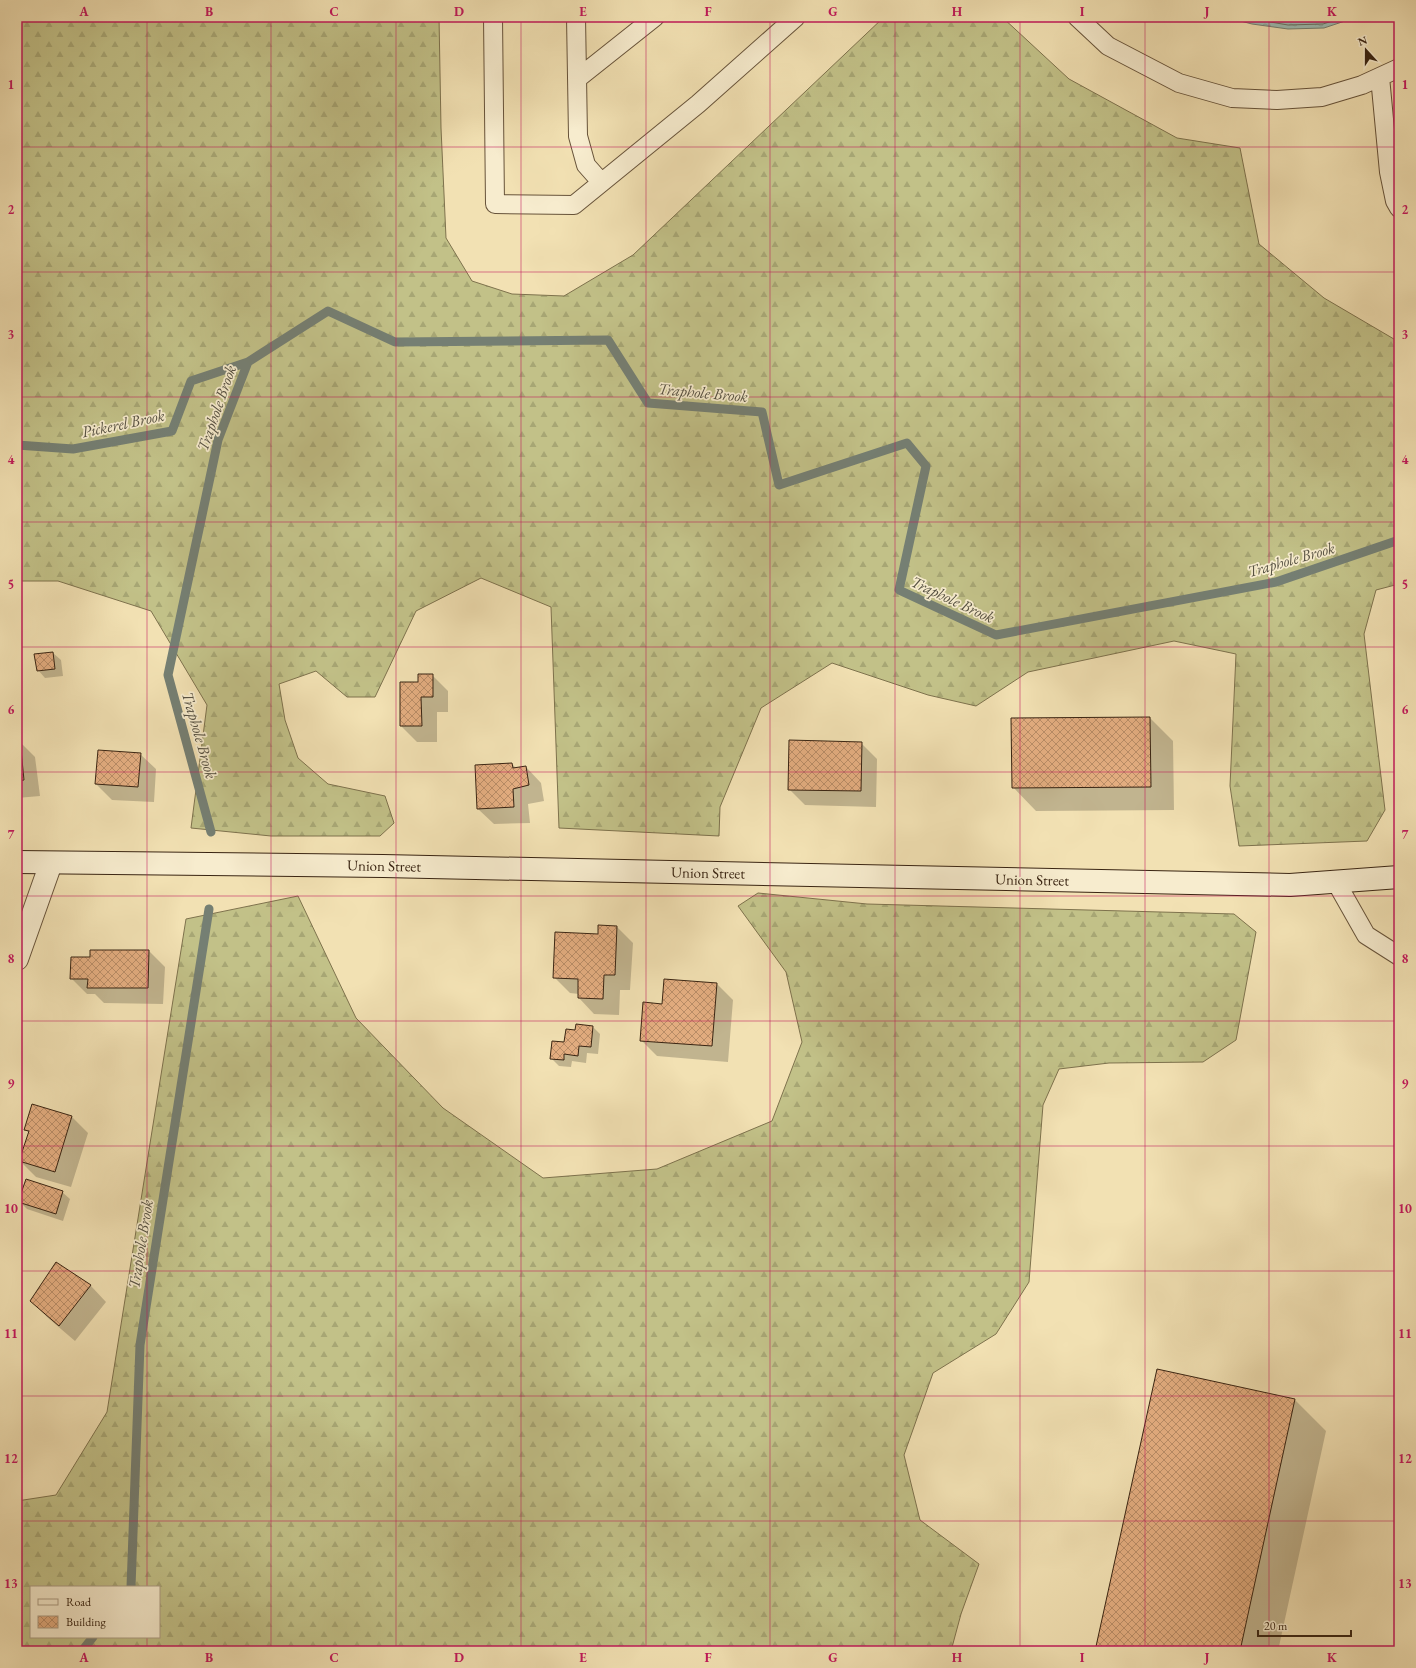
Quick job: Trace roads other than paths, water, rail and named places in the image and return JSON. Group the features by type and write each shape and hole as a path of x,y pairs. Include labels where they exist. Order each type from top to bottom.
{"main road":[{"name":"Union Street","path":"17,862 383,866 1290,885 1399,878"},
{"path":"17,959 50,863"}],"lane":[{"path":"494,17 495,204 574,204 698,104 796,17"},
{"path":"576,17 578,136 586,165 601,182"},
{"path":"577,79 655,17"},
{"path":"1077,17 1108,46 1179,83 1232,98 1277,100 1322,97 1362,85 1399,68"},
{"path":"1380,77 1389,172 1395,202 1399,208"},
{"path":"1336,882 1366,935 1399,956"}],"water":[{"path":"1225,17 1357,17 1324,28 1288,29 1252,24"}],"waterway":[{"name":"Traphole Brook","path":"211,832 168,675 218,440 248,362 328,311 395,342 608,340 648,403 762,412 779,485 907,443 926,466 899,590 996,635 1276,582 1399,540"},
{"name":"Pickerel Brook","path":"17,445 73,449 172,431 191,381 248,362"},
{"name":"Traphole Brook","path":"131,1586 140,1345 209,909"},
{"name":"Traphole Brook","path":"82,1651 92,1638"}]}
